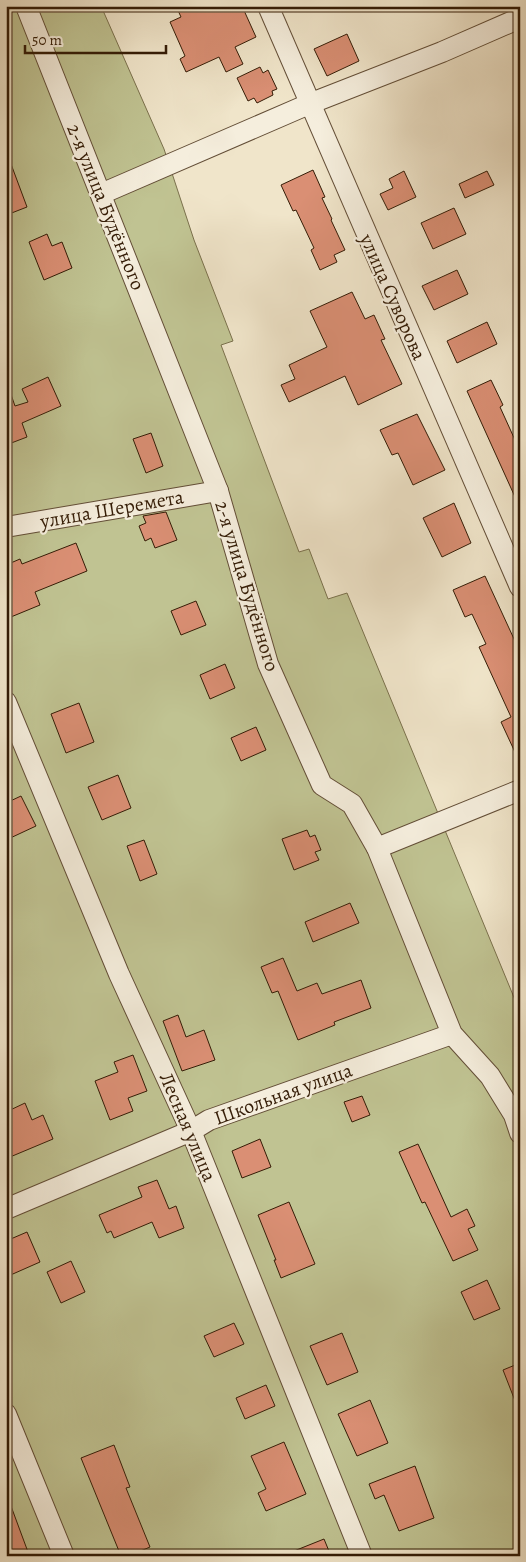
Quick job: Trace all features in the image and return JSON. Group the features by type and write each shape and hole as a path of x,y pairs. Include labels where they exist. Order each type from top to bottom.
{"street":[{"name":"2-я улица Будённого","path":"26,6 218,491 268,664 322,785 352,804 377,848 452,1034 490,1076 514,1115 520,1132"},
{"name":"улица Суворова","path":"268,6 520,587"},
{"path":"101,194 309,104 442,52 520,18"},
{"name":"улица Шеремета","path":"6,527 218,491"},
{"name":"Лесная улица","path":"6,702 119,974 191,1130 362,1556"},
{"path":"377,848 520,790"},
{"name":"Школьная улица","path":"6,1209 191,1130 209,1120 452,1034"},
{"path":"6,1414 64,1556"}],"green space":[{"path":"6,6 101,6 164,149 194,240 233,341 221,345 299,552 309,549 328,599 347,593 520,1012 520,1556 6,1556"}],"building":[{"path":"176,6 242,6 256,37 235,47 243,64 226,72 219,57 186,72 180,59 185,56 170,22 181,17"},
{"path":"347,34 359,61 327,76 314,49"},
{"path":"260,67 263,73 268,70 277,89 272,91 273,95 257,103 254,98 248,101 237,78"},
{"path":"6,156 8,156 27,207 9,214 6,205"},
{"path":"313,170 325,197 322,198 345,250 334,255 337,262 320,270 311,250 314,248 296,210 293,211 281,185"},
{"path":"404,171 416,197 388,210 380,194 393,188 389,179"},
{"path":"487,171 494,185 465,198 459,184"},
{"path":"454,208 466,234 433,249 421,223"},
{"path":"47,234 52,246 62,242 72,268 44,280 29,242"},
{"path":"457,270 468,294 434,310 422,286"},
{"path":"352,292 365,319 374,315 385,339 381,340 402,384 358,405 345,376 289,402 281,385 295,379 289,365 327,347 310,311"},
{"path":"487,322 497,344 457,363 447,341"},
{"path":"48,377 61,406 22,423 27,437 6,445 6,386 8,386 15,406 28,402 22,389"},
{"path":"491,380 503,405 500,407 520,451 520,508 467,391"},
{"path":"417,414 445,470 413,485 398,453 392,455 380,430"},
{"path":"151,433 163,466 146,473 133,439"},
{"path":"454,503 471,543 442,557 423,518"},
{"path":"166,512 177,540 155,548 151,538 145,541 139,526 146,523 143,516"},
{"path":"76,543 87,571 35,592 40,605 6,619 6,565 20,559 22,564"},
{"path":"485,576 520,652 520,763 501,722 511,717 479,647 486,644 472,614 465,617 453,590"},
{"path":"196,601 206,625 181,635 171,611"},
{"path":"225,664 235,688 210,699 200,675"},
{"path":"79,703 94,742 66,753 51,714"},
{"path":"256,727 266,750 241,761 231,738"},
{"path":"118,775 131,808 102,820 88,787"},
{"path":"21,796 36,826 6,840 6,803"},
{"path":"307,830 310,837 315,835 321,850 315,852 319,860 294,870 282,839"},
{"path":"144,840 157,874 140,881 127,846"},
{"path":"350,903 359,923 313,942 305,922"},
{"path":"283,958 297,991 317,983 322,994 361,980 371,1008 334,1022 335,1025 298,1040 278,991 272,993 261,967"},
{"path":"178,1015 186,1037 204,1030 215,1060 182,1071 163,1021"},
{"path":"133,1055 147,1091 128,1098 133,1111 110,1120 95,1081 118,1072 114,1062"},
{"path":"362,1096 370,1115 352,1122 344,1102"},
{"path":"25,1103 32,1120 43,1115 53,1139 10,1157 6,1147 6,1112"},
{"path":"260,1139 271,1167 242,1178 232,1151"},
{"path":"418,1144 451,1217 467,1209 475,1226 468,1229 478,1250 453,1261 425,1202 422,1203 399,1152"},
{"path":"157,1180 169,1209 176,1206 184,1228 159,1238 152,1222 114,1238 111,1231 107,1233 99,1215 142,1197 138,1187"},
{"path":"289,1202 315,1264 281,1278 258,1215"},
{"path":"27,1232 40,1262 6,1277 6,1241"},
{"path":"71,1261 85,1292 61,1303 47,1272"},
{"path":"487,1280 500,1309 474,1320 461,1292"},
{"path":"234,1323 244,1344 214,1357 204,1336"},
{"path":"342,1333 358,1372 327,1385 310,1346"},
{"path":"520,1363 520,1410 519,1411 503,1370"},
{"path":"266,1385 275,1406 245,1419 236,1398"},
{"path":"370,1400 388,1443 357,1456 338,1414"},
{"path":"284,1442 306,1494 266,1511 258,1493 266,1489 251,1456"},
{"path":"114,1445 130,1487 126,1488 150,1547 129,1556 121,1556 81,1458"},
{"path":"415,1466 434,1518 399,1531 384,1495 375,1499 369,1484"},
{"path":"8,1498 28,1552 18,1556 6,1556 6,1499"},
{"path":"324,1539 331,1556 284,1556 284,1555"}]}
